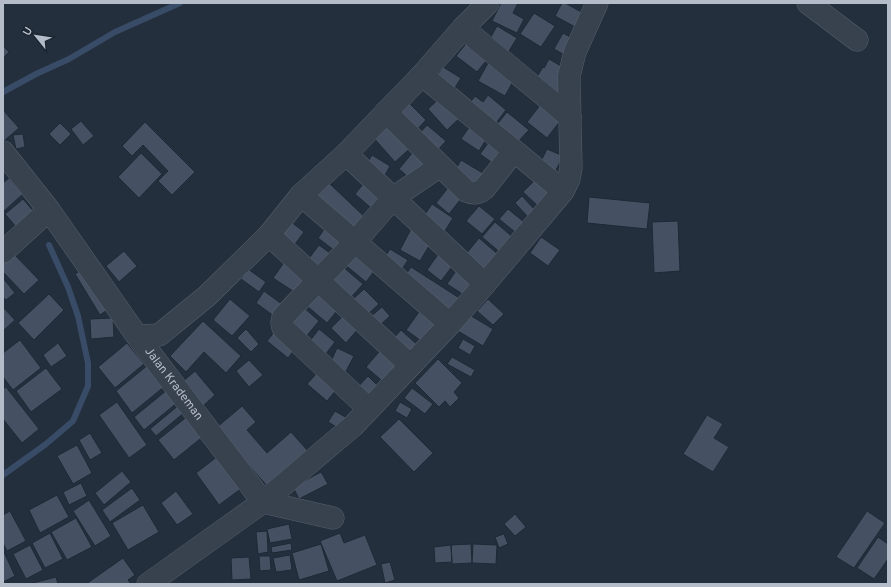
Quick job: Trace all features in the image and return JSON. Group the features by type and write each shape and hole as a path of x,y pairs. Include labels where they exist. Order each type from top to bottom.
{"street":[{"path":"137,336 159,335 207,296 269,235 302,195 346,154 422,75 463,28 488,3"},
{"path":"148,584 263,502 343,435 450,324 486,284 563,191 569,179 571,168 569,81 572,62 597,3"},
{"path":"808,3 857,40"},
{"path":"463,28 570,117"},
{"path":"422,75 563,191"},
{"path":"386,112 466,191 472,194 479,193 484,189 514,151"},
{"name":"Jalan Krademan","path":"3,152 49,210 137,336 263,502"},
{"path":"346,154 486,284"},
{"path":"368,409 283,328 283,317 355,242 393,198 440,166"},
{"path":"302,195 450,324"},
{"path":"3,252 49,210"},
{"path":"269,235 410,365"},
{"path":"263,502 333,518"}],"building":[{"path":"501,3 518,3 513,13 524,19 517,33 492,21"},
{"path":"562,3 565,3 585,14 577,28 555,16"},
{"path":"534,13 555,26 541,47 520,34"},
{"path":"497,26 517,38 506,56 487,44"},
{"path":"563,33 577,41 568,57 554,49"},
{"path":"469,40 490,56 477,72 456,56"},
{"path":"3,46 9,52 3,58"},
{"path":"549,59 566,69 566,81 556,99 532,85"},
{"path":"488,63 515,78 505,96 478,81"},
{"path":"443,67 461,78 451,94 433,82"},
{"path":"444,94 463,115 447,130 428,109"},
{"path":"488,95 506,110 493,127 468,105 475,96 483,102"},
{"path":"408,102 426,120 413,134 394,116"},
{"path":"541,104 561,120 547,138 527,122"},
{"path":"3,110 19,128 4,141 3,140"},
{"path":"507,112 529,130 515,145 494,128"},
{"path":"391,119 414,145 395,162 372,136"},
{"path":"81,121 94,136 83,145 71,129"},
{"path":"145,122 195,172 172,195 158,181 168,171 143,145 132,156 122,146"},
{"path":"60,123 71,134 60,145 49,134"},
{"path":"427,125 446,141 437,151 418,135"},
{"path":"470,126 487,138 479,151 461,139"},
{"path":"23,134 25,147 16,149 13,135"},
{"path":"491,139 505,149 494,164 480,154"},
{"path":"547,149 563,156 554,174 538,167"},
{"path":"413,152 430,166 415,183 399,169"},
{"path":"141,153 162,174 139,198 118,177"},
{"path":"372,155 390,166 383,179 364,168"},
{"path":"461,160 486,175 477,189 453,174"},
{"path":"538,177 555,193 540,208 523,192"},
{"path":"9,178 23,194 3,212 3,183"},
{"path":"329,183 370,222 355,238 314,199"},
{"path":"364,183 388,202 378,214 355,194"},
{"path":"451,184 464,195 449,214 436,203"},
{"path":"522,196 536,211 529,218 515,203"},
{"path":"589,197 650,203 647,229 587,223"},
{"path":"23,199 35,213 17,228 5,214"},
{"path":"432,204 453,218 443,234 421,220"},
{"path":"479,206 495,219 482,234 466,221"},
{"path":"508,209 529,226 521,237 499,219"},
{"path":"290,221 304,232 292,248 278,237"},
{"path":"678,221 680,271 654,273 652,222"},
{"path":"495,222 515,239 502,254 482,237"},
{"path":"328,224 350,240 339,254 318,238"},
{"path":"411,229 432,241 420,261 400,250"},
{"path":"541,237 560,250 548,266 530,253"},
{"path":"479,238 500,256 482,278 461,260"},
{"path":"319,245 334,256 321,272 307,261"},
{"path":"390,249 408,260 399,274 381,263"},
{"path":"124,251 137,266 119,282 106,266"},
{"path":"12,252 39,280 24,294 3,272 3,261"},
{"path":"353,252 375,270 366,282 344,264"},
{"path":"439,253 454,264 441,281 427,270"},
{"path":"285,261 311,279 299,295 273,278"},
{"path":"342,266 363,284 347,302 326,285"},
{"path":"411,267 461,299 452,312 402,280"},
{"path":"85,268 110,308 100,315 75,274"},
{"path":"248,269 266,282 259,292 241,279"},
{"path":"456,271 473,282 464,295 447,284"},
{"path":"3,278 15,293 6,300 3,297"},
{"path":"321,289 341,306 327,323 307,306"},
{"path":"364,289 379,304 367,315 352,300"},
{"path":"264,291 286,307 278,319 256,303"},
{"path":"49,294 64,310 34,340 18,323"},
{"path":"230,299 250,316 232,336 213,320"},
{"path":"488,299 504,314 493,325 477,311"},
{"path":"302,306 319,321 305,338 288,322"},
{"path":"3,307 15,320 3,331"},
{"path":"382,307 390,316 378,327 370,317"},
{"path":"419,312 437,326 424,343 406,330"},
{"path":"468,314 493,329 483,346 458,331"},
{"path":"344,315 358,329 346,343 331,328"},
{"path":"113,318 114,337 91,339 90,319"},
{"path":"203,321 241,356 226,373 204,352 186,372 170,356"},
{"path":"246,329 259,344 251,352 237,338"},
{"path":"319,329 335,342 325,355 309,342"},
{"path":"276,330 297,346 288,358 267,341"},
{"path":"401,330 422,349 411,361 390,342"},
{"path":"463,339 475,346 470,355 458,348"},
{"path":"20,340 41,368 13,390 3,377 3,353"},
{"path":"58,343 67,356 51,367 43,355"},
{"path":"127,343 144,364 115,388 98,367"},
{"path":"384,346 405,365 387,385 366,367"},
{"path":"337,348 354,356 344,375 328,368"},
{"path":"452,357 475,370 471,377 447,364"},
{"path":"438,359 462,383 454,392 459,398 450,407 445,401 439,407 415,383"},
{"path":"249,360 263,375 249,387 236,371"},
{"path":"148,365 165,386 132,413 116,391"},
{"path":"46,368 62,389 31,412 16,391"},
{"path":"195,371 215,395 202,407 181,383"},
{"path":"317,373 337,389 327,401 307,384"},
{"path":"368,376 380,388 366,401 355,390"},
{"path":"6,387 39,429 22,443 3,419 3,389"},
{"path":"412,388 433,404 425,414 404,398"},
{"path":"167,390 178,402 144,430 134,417"},
{"path":"117,402 147,445 129,458 99,415"},
{"path":"400,402 412,409 407,418 395,411"},
{"path":"179,405 185,412 156,436 150,429"},
{"path":"242,406 256,422 247,430 267,453 291,432 308,451 268,487 216,428"},
{"path":"335,411 352,421 345,432 328,422"},
{"path":"189,415 205,435 174,460 158,440"},
{"path":"707,415 723,424 714,438 729,447 713,472 683,454"},
{"path":"399,419 433,453 414,472 380,437"},
{"path":"90,433 102,453 90,460 79,440"},
{"path":"77,445 92,473 73,484 57,456"},
{"path":"218,456 242,488 219,505 196,473"},
{"path":"122,471 131,482 104,505 95,493"},
{"path":"321,472 328,484 299,499 293,487"},
{"path":"81,483 87,496 69,505 63,492"},
{"path":"132,488 140,500 110,522 102,510"},
{"path":"176,491 193,514 177,525 161,503"},
{"path":"57,495 69,517 40,533 29,510"},
{"path":"89,500 111,536 95,546 73,511"},
{"path":"143,505 159,532 128,550 112,523"},
{"path":"10,511 26,541 7,551 3,543 3,515"},
{"path":"867,511 885,523 854,568 836,557"},
{"path":"515,514 526,527 515,536 504,524"},
{"path":"76,518 92,547 67,560 51,532"},
{"path":"289,524 292,539 270,543 267,529"},
{"path":"267,531 268,552 258,554 256,532"},
{"path":"50,533 63,559 45,568 32,543"},
{"path":"340,533 344,543 365,535 377,565 337,581 320,541"},
{"path":"504,534 508,544 499,548 495,537"},
{"path":"878,537 888,544 888,559 874,579 857,568"},
{"path":"291,543 292,550 272,553 271,547"},
{"path":"321,544 329,571 299,580 292,553"},
{"path":"471,544 472,563 452,564 451,545"},
{"path":"473,544 497,545 496,564 472,563"},
{"path":"30,545 43,570 26,579 13,554"},
{"path":"451,545 452,562 435,563 434,547"},
{"path":"3,550 15,576 3,582"},
{"path":"290,555 292,570 276,572 273,558"},
{"path":"259,556 270,556 271,570 260,571"},
{"path":"249,557 251,579 232,580 231,558"},
{"path":"123,558 135,575 128,580 131,584 86,584"},
{"path":"390,562 395,580 385,583 381,564"},
{"path":"56,577 58,584 29,584"}],"waterway":[{"path":"3,92 36,74 69,59 115,32 180,3"},
{"path":"3,475 46,444 73,421 88,386 88,363 78,316 68,287 49,245"}]}
